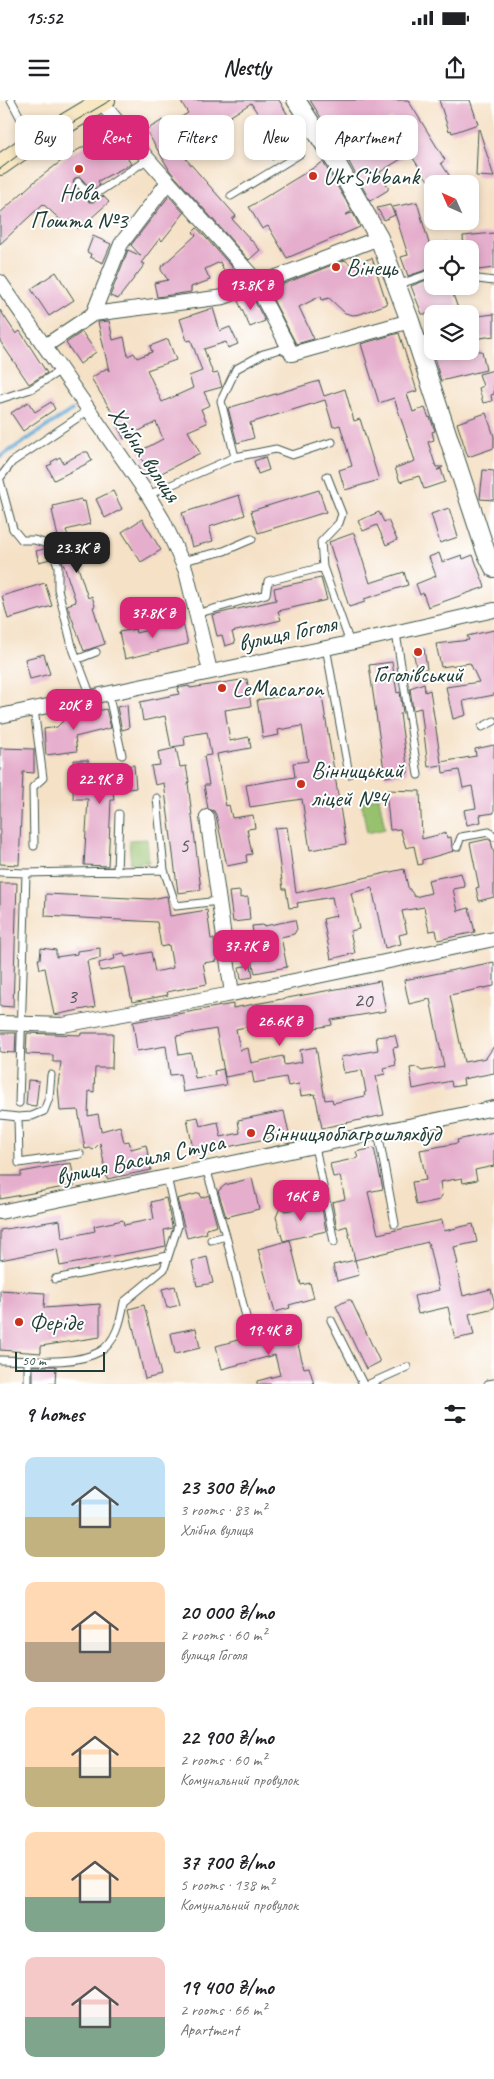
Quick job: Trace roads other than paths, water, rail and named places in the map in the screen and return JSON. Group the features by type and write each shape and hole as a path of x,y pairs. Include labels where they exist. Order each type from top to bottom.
{"main road":[{"path":"0,165 102,101"}],"street":[{"path":"296,100 337,164 380,238 491,559"},
{"path":"102,101 113,115"},
{"path":"149,160 251,275 292,354 410,321"},
{"path":"93,314 121,244 168,182"},
{"path":"45,346 93,314 224,297 380,238"},
{"name":"Хлібна вулиця","path":"0,282 148,495 182,561 210,671"},
{"name":"вулиця Гоголя","path":"0,716 396,633 494,610"},
{"path":"207,817 232,994"},
{"path":"0,1023 63,1025 232,994 494,939"},
{"name":"вулиця Василя Стуса","path":"0,1212 494,1108"}],"lane":[{"path":"11,100 20,115"},
{"path":"231,196 300,154 300,139 313,129"},
{"path":"78,182 91,197 146,160"},
{"path":"337,164 343,160"},
{"path":"397,286 424,276"},
{"path":"479,279 494,280"},
{"path":"235,457 221,402 236,369 263,354 281,349 292,354"},
{"path":"0,399 31,389 62,370"},
{"path":"89,410 12,462 0,479 13,529 22,540 34,540 51,545 58,566 58,589 72,646 91,696"},
{"path":"148,495 235,457 276,449 292,455 332,442"},
{"path":"327,476 342,514 339,523 321,542 323,567 350,642"},
{"path":"182,561 224,551 252,540"},
{"path":"196,614 266,594 268,581 323,567"},
{"path":"396,633 418,775"},
{"path":"326,647 349,774"},
{"path":"78,659 96,652"},
{"path":"108,692 122,755"},
{"path":"34,709 43,778 33,787 34,846"},
{"path":"482,727 494,721"},
{"path":"157,798 164,870 176,906 219,901"},
{"path":"117,872 119,814"},
{"path":"456,847 460,837 489,832 494,837"},
{"path":"0,872 164,870"},
{"path":"19,1103 26,873"},
{"path":"0,1115 32,1116 44,1111 50,1098 51,1075"},
{"path":"18,1117 19,1163 80,1154"},
{"path":"378,1132 396,1224"},
{"path":"314,1146 334,1242"},
{"path":"206,1168 226,1236 249,1328"},
{"path":"0,1360 58,1361 75,1359 99,1352 112,1340 122,1317 124,1302 164,1269 178,1226 167,1176"},
{"path":"211,1240 226,1236"},
{"path":"55,1279 168,1256"},
{"path":"331,1320 363,1384"},
{"path":"28,1360 28,1384"},
{"path":"368,1384 407,1367"},
{"path":"488,1384 494,1383"}],"waterway":[{"path":"0,457 72,410"}],"tram line":[{"path":"0,169 21,153 111,100"}],"place":[{"name":"Нова Пошта №3","path":"79,169"},
{"name":"UkrSibbank","path":"313,176"},
{"name":"Вінець","path":"336,267"},
{"name":"Гоголівський","path":"418,652"},
{"name":"LeMacaron","path":"222,688"},
{"name":"Вінницький ліцей №4","path":"301,784"},
{"name":"Вінницяоблагрошляхбуд","path":"251,1133"},
{"name":"Феріде","path":"19,1322"}]}
